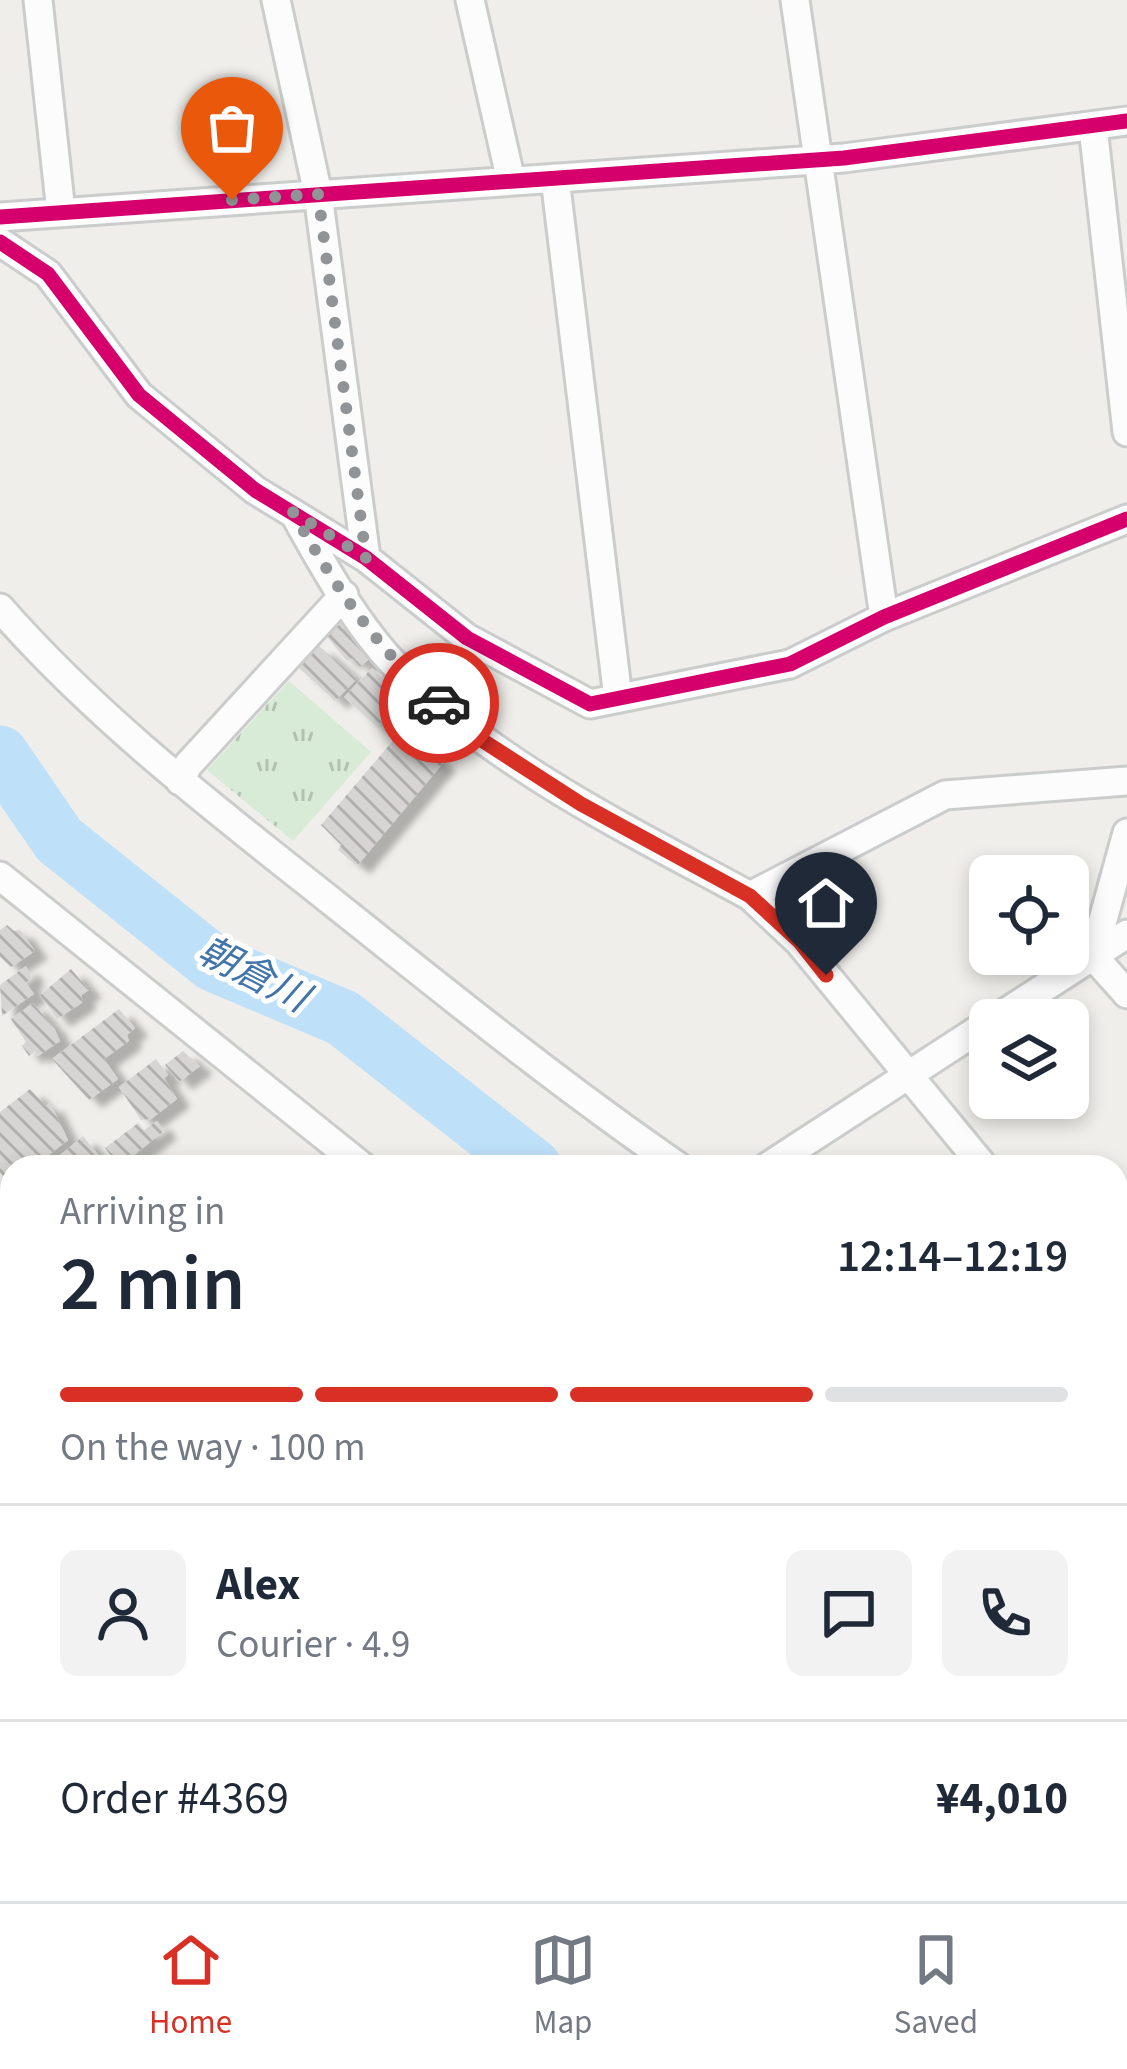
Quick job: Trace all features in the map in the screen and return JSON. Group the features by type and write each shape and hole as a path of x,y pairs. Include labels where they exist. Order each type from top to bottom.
{"street":[{"path":"38,0 61,212"},
{"path":"276,0 318,194 366,558"},
{"path":"470,0 512,181"},
{"path":"795,0 884,617"},
{"path":"0,217 817,160 1127,121"},
{"path":"1094,127 1127,432"},
{"path":"556,178 618,698"},
{"path":"0,242 48,274 139,395 255,490 366,558 467,638 590,704 790,664 884,617 1127,519"},
{"path":"293,512 394,664 477,737 581,804 750,896 800,942 973,1155"},
{"path":"179,781 344,595"},
{"path":"0,608 40,653 179,781 580,1099 662,1155"},
{"path":"750,896 944,795 1127,781"},
{"path":"1093,956 1127,833"},
{"path":"3,883 348,1155"},
{"path":"1026,999 1127,934"},
{"path":"1093,956 1127,994"},
{"path":"786,1155 969,1036"}],"green space":[{"path":"289,681 371,752 293,841 207,770"}],"building":[{"path":"351,616 378,651 360,667 352,658 347,661 328,638 328,633"},
{"path":"319,646 357,679 335,701 299,668"},
{"path":"372,668 400,702 377,727 344,697"},
{"path":"403,729 443,763 357,866 338,850 341,845 321,825"},
{"path":"7,925 20,930 35,951 11,967 0,957 0,930"},
{"path":"26,966 32,978 26,983 34,994 2,1016 0,985"},
{"path":"71,969 89,990 81,995 83,1002 57,1019 40,995"},
{"path":"33,1003 60,1041 38,1056 35,1051 29,1056 11,1019"},
{"path":"119,1009 135,1028 127,1035 129,1041 104,1059 118,1079 89,1100 52,1059"},
{"path":"183,1051 200,1066 179,1082 165,1065"},
{"path":"156,1059 177,1099 151,1119 141,1120 119,1087"},
{"path":"30,1089 46,1106 50,1103 68,1140 49,1155 0,1155 0,1112"},
{"path":"157,1121 164,1131 134,1155 110,1155 105,1148 138,1123 144,1130"},
{"path":"83,1136 98,1155 60,1155"}],"waterway":[{"name":"朝倉川","path":"0,754 59,840 213,963 343,1018 518,1155"}],"cycle path":[{"path":"0,217 844,158 1127,121"},
{"path":"0,242 48,274 139,395 255,490 366,558 467,638 590,704 790,664 884,617 1127,519"}],"way so far":[{"path":"232,200 318,194 366,558 293,512 394,664 439,703"}],"route":[{"path":"439,703 477,737 581,804 750,896 800,942 826,975"}]}
